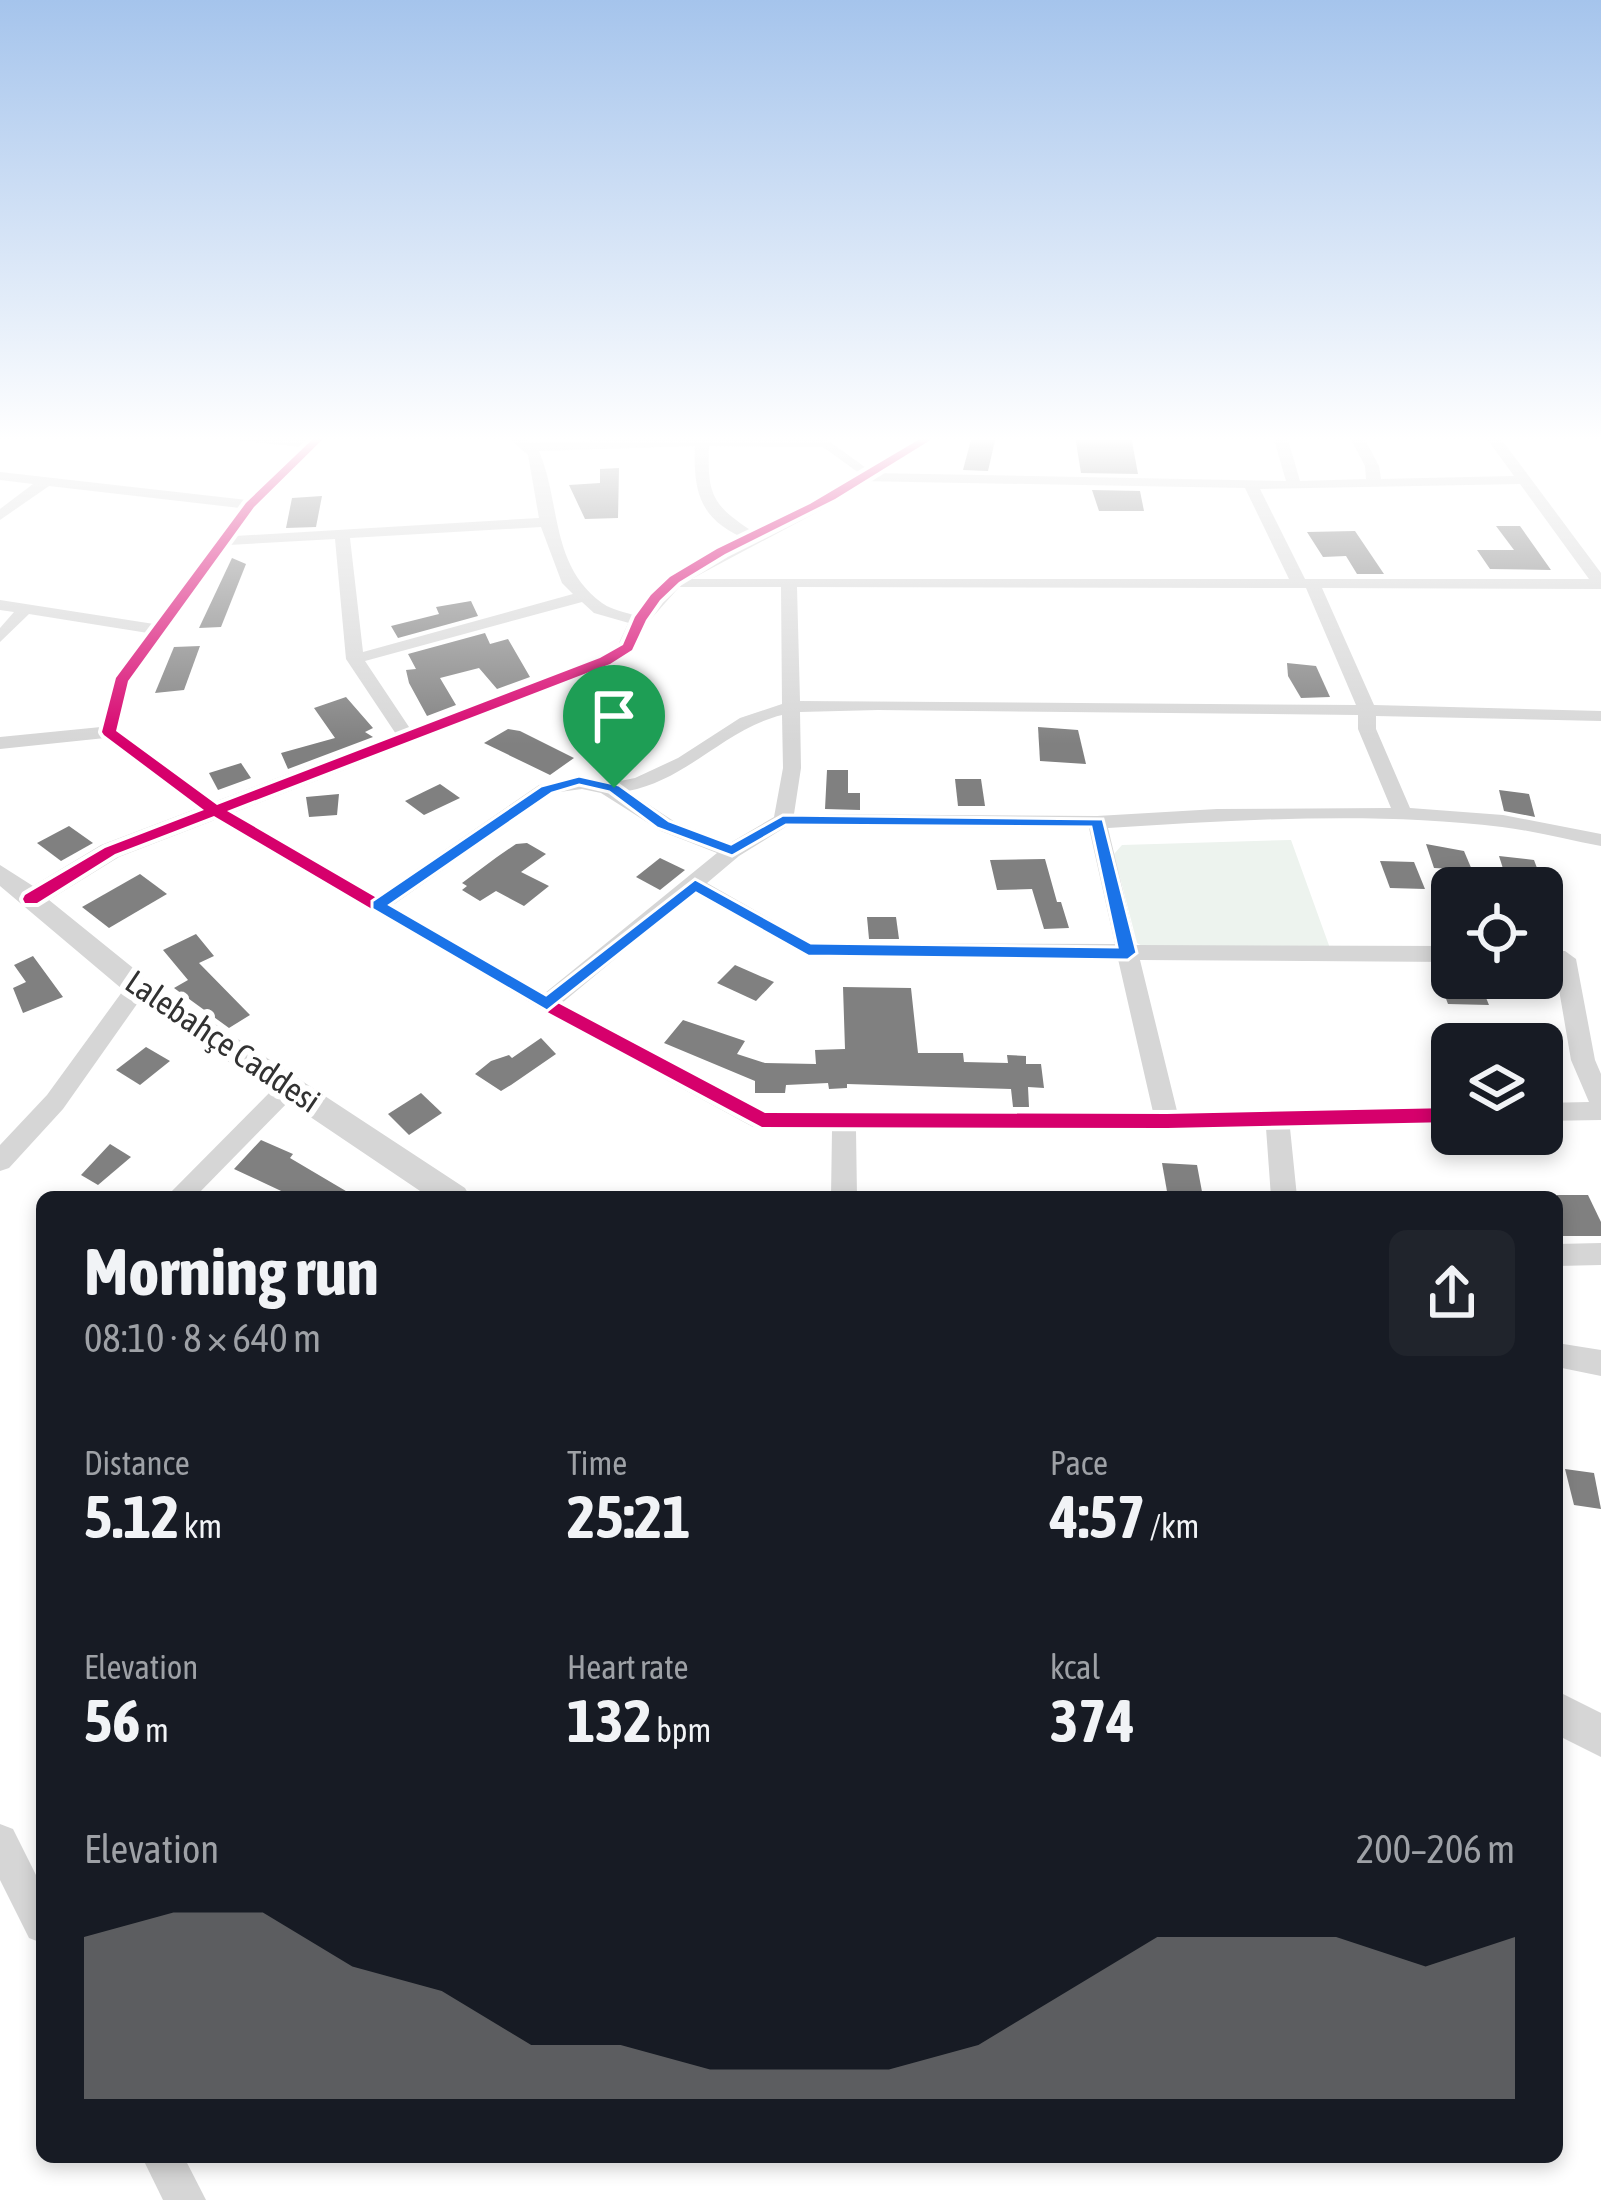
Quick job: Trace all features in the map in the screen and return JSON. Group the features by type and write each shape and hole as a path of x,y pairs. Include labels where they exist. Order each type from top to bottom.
{"street":[{"path":"110,732 121,681 222,541 269,539"},
{"path":"342,539 355,659 406,736"},
{"path":"554,539 570,583 600,610 636,620"},
{"path":"31,898 110,851 605,661 628,647 636,620 671,582 693,563 744,539"},
{"path":"1280,539 1367,710 1366,729 1403,814"},
{"path":"1567,539 1601,584"},
{"path":"671,582 1601,584"},
{"path":"783,820 792,768 789,582"},
{"path":"355,659 585,596"},
{"path":"0,605 162,630"},
{"path":"0,637 20,618 23,608"},
{"path":"378,905 547,789 579,780 614,788 641,786 666,776 747,722 791,707 1601,716"},
{"path":"0,743 110,732 214,810 547,1004 762,1120 1167,1121 1431,1115"},
{"path":"614,788 663,824 732,851"},
{"path":"547,1004 732,851 783,820 1097,822 1217,815 1403,814 1503,821 1601,840"},
{"path":"1097,822 1167,1121"},
{"name":"Lalebahçe Caddesi","path":"0,873 138,987 445,1191"},
{"path":"695,885 808,950 1431,954"},
{"path":"1563,959 1583,1060 1601,1101"},
{"path":"0,1161 55,1102 138,987"},
{"path":"185,1191 289,1087"},
{"path":"1563,1112 1601,1111"},
{"path":"1277,1119 1283,1191"},
{"path":"844,1120 844,1191"},
{"path":"1563,1256 1601,1254"},
{"path":"1563,1356 1601,1363"},
{"path":"1563,1715 1601,1736"},
{"path":"0,1842 36,1913"},
{"path":"165,2163 185,2200"}],"shaded area":[{"path":"1291,840 1331,951 1151,951 1137,943 1114,854 1122,845"}],"building":[{"path":"1311,539 1360,539 1384,574 1357,574 1346,556 1323,557"},
{"path":"1506,539 1529,539 1551,570 1490,569 1477,550 1514,550"},
{"path":"232,558 246,564 221,627 199,628"},
{"path":"471,601 478,616 398,638 391,626 439,614 436,607"},
{"path":"485,633 490,644 508,639 530,677 497,689 479,668 440,678 456,705 427,716 409,683 406,670 416,669 408,654"},
{"path":"200,646 184,690 155,693 174,647"},
{"path":"1287,663 1316,666 1330,697 1301,698 1288,676"},
{"path":"346,697 373,728 365,732 373,737 288,769 281,753 335,738 314,708"},
{"path":"1038,727 1078,730 1086,764 1040,761"},
{"path":"508,729 574,758 550,775 484,743"},
{"path":"241,763 251,778 218,790 209,773"},
{"path":"827,770 848,770 848,793 860,793 860,810 825,809"},
{"path":"955,779 981,779 985,806 958,806"},
{"path":"440,784 460,798 424,815 405,801"},
{"path":"1499,790 1529,794 1535,817 1504,811"},
{"path":"339,794 337,815 309,817 306,797"},
{"path":"69,826 93,843 61,861 37,843"},
{"path":"527,843 546,854 521,872 549,886 524,906 496,891 480,901 462,890 467,886 462,883 497,857 516,844"},
{"path":"1426,844 1464,851 1471,867 1434,867"},
{"path":"1499,856 1534,860 1537,867 1503,867"},
{"path":"660,858 685,870 660,890 636,877"},
{"path":"1045,859 1069,928 1044,929 1032,889 997,890 990,860"},
{"path":"1380,861 1414,862 1425,889 1390,888"},
{"path":"140,874 167,894 109,928 82,907"},
{"path":"867,917 896,917 899,939 869,939"},
{"path":"196,934 214,956 199,963 250,1015 229,1028 174,988 188,980 163,950"},
{"path":"33,956 63,997 23,1013 13,988 26,982 14,965"},
{"path":"735,965 774,982 756,1001 717,983"},
{"path":"843,987 911,988 918,1053 963,1053 964,1062 1008,1063 1007,1055 1026,1056 1026,1064 1041,1064 1044,1088 1028,1087 1029,1107 1013,1107 1011,1089 847,1084 847,1088 829,1089 828,1083 786,1085 785,1093 755,1093 755,1081 664,1043 683,1020 745,1041 737,1054 765,1063 816,1064 815,1050 845,1049"},
{"path":"1446,999 1487,999 1489,1005 1448,1004"},
{"path":"541,1038 556,1054 501,1091 475,1074 491,1061 512,1058"},
{"path":"146,1047 170,1061 140,1085 116,1070"},
{"path":"421,1093 442,1113 409,1135 388,1114"},
{"path":"261,1140 293,1154 290,1158 346,1191 281,1191 234,1169"},
{"path":"110,1144 131,1157 98,1185 81,1175"},
{"path":"1162,1163 1197,1165 1202,1191 1167,1191"},
{"path":"1563,1195 1588,1195 1601,1222 1601,1236 1563,1236"},
{"path":"1565,1469 1594,1473 1601,1509 1574,1505"}],"cycle path":[{"path":"225,539 121,681 109,732 214,810 546,1004 762,1120 1167,1121 1431,1115"},
{"path":"31,899 110,851 605,661 628,647 639,620 675,580 749,539"}],"route":[{"path":"579,780 614,788 663,824 732,851 783,820 1097,822 1128,953 808,950 695,885 547,1004 378,905 547,789 579,780"}]}
